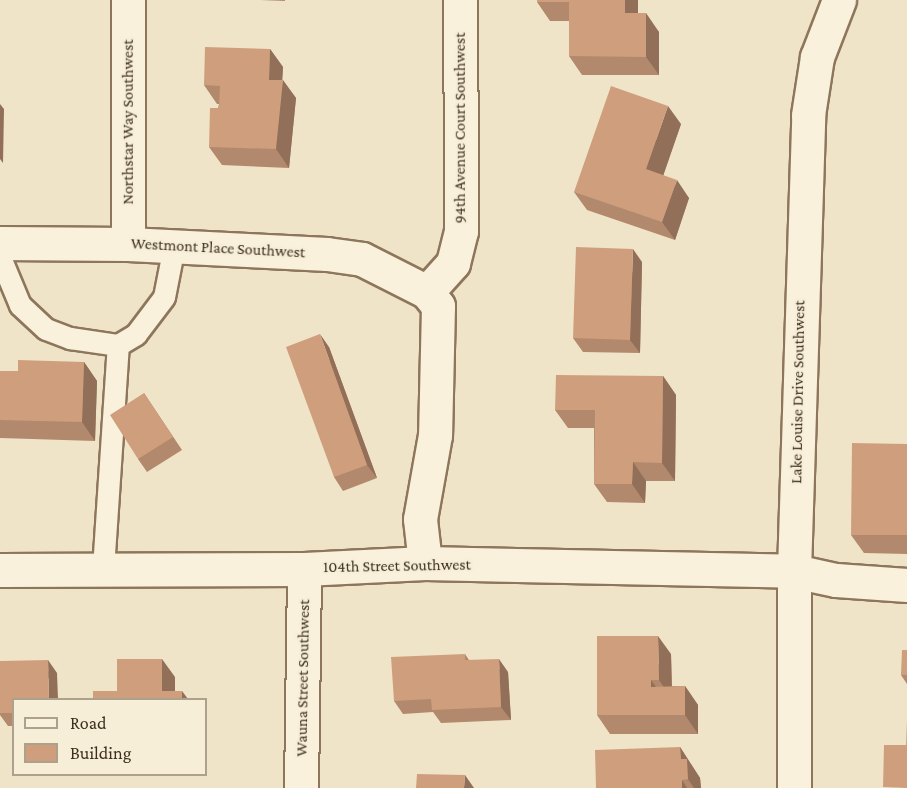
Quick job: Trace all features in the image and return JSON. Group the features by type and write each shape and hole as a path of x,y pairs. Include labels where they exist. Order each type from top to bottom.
{"street":[{"name":"Northstar Way Southwest","path":"128,0 128,244"},
{"name":"94th Avenue Court Southwest","path":"428,292 453,263 461,231 460,0"},
{"name":"Lake Louise Drive Southwest","path":"794,788 794,571 808,115 817,57 838,0"},
{"name":"Westmont Place Southwest","path":"0,243 174,246 362,259 428,292"},
{"path":"425,563 420,519 435,435 438,306 428,292"},
{"name":"104th Street Southwest","path":"0,570 304,569 425,563 794,571 836,580 907,585"},
{"name":"Wauna Street Southwest","path":"301,788 304,569"}],"lane":[{"path":"0,257 20,305 46,329 70,338 118,345 136,334 164,297 174,246"},
{"path":"103,569 118,345"}],"building":[{"path":"537,0 625,0 625,13 646,13 646,57 569,56 569,2 537,2"},
{"path":"205,47 270,49 269,80 283,80 276,149 209,147 210,108 219,108 220,86 204,85"},
{"path":"611,86 668,106 646,169 677,180 662,222 574,192"},
{"path":"576,247 633,249 630,340 573,338"},
{"path":"320,334 367,465 334,477 286,347"},
{"path":"18,360 84,362 82,422 0,420 0,371 18,371"},
{"path":"556,375 663,376 662,463 633,462 632,484 594,484 595,410 555,410"},
{"path":"144,393 173,437 138,459 110,415"},
{"path":"852,443 907,444 907,535 851,535"},
{"path":"597,636 658,636 659,680 651,680 651,687 685,686 685,715 597,715"},
{"path":"902,650 907,650 907,675 901,675"},
{"path":"465,654 465,660 499,659 501,707 432,710 431,699 394,701 391,657"},
{"path":"117,659 162,659 162,691 182,691 182,698 93,698 93,691 117,691"},
{"path":"48,660 49,698 12,698 12,713 0,713 0,661"},
{"path":"907,721 907,788 883,787 884,745 906,745"},
{"path":"680,747 681,759 687,759 688,779 682,780 682,788 596,788 595,750"},
{"path":"417,774 465,775 464,788 416,788"}]}
